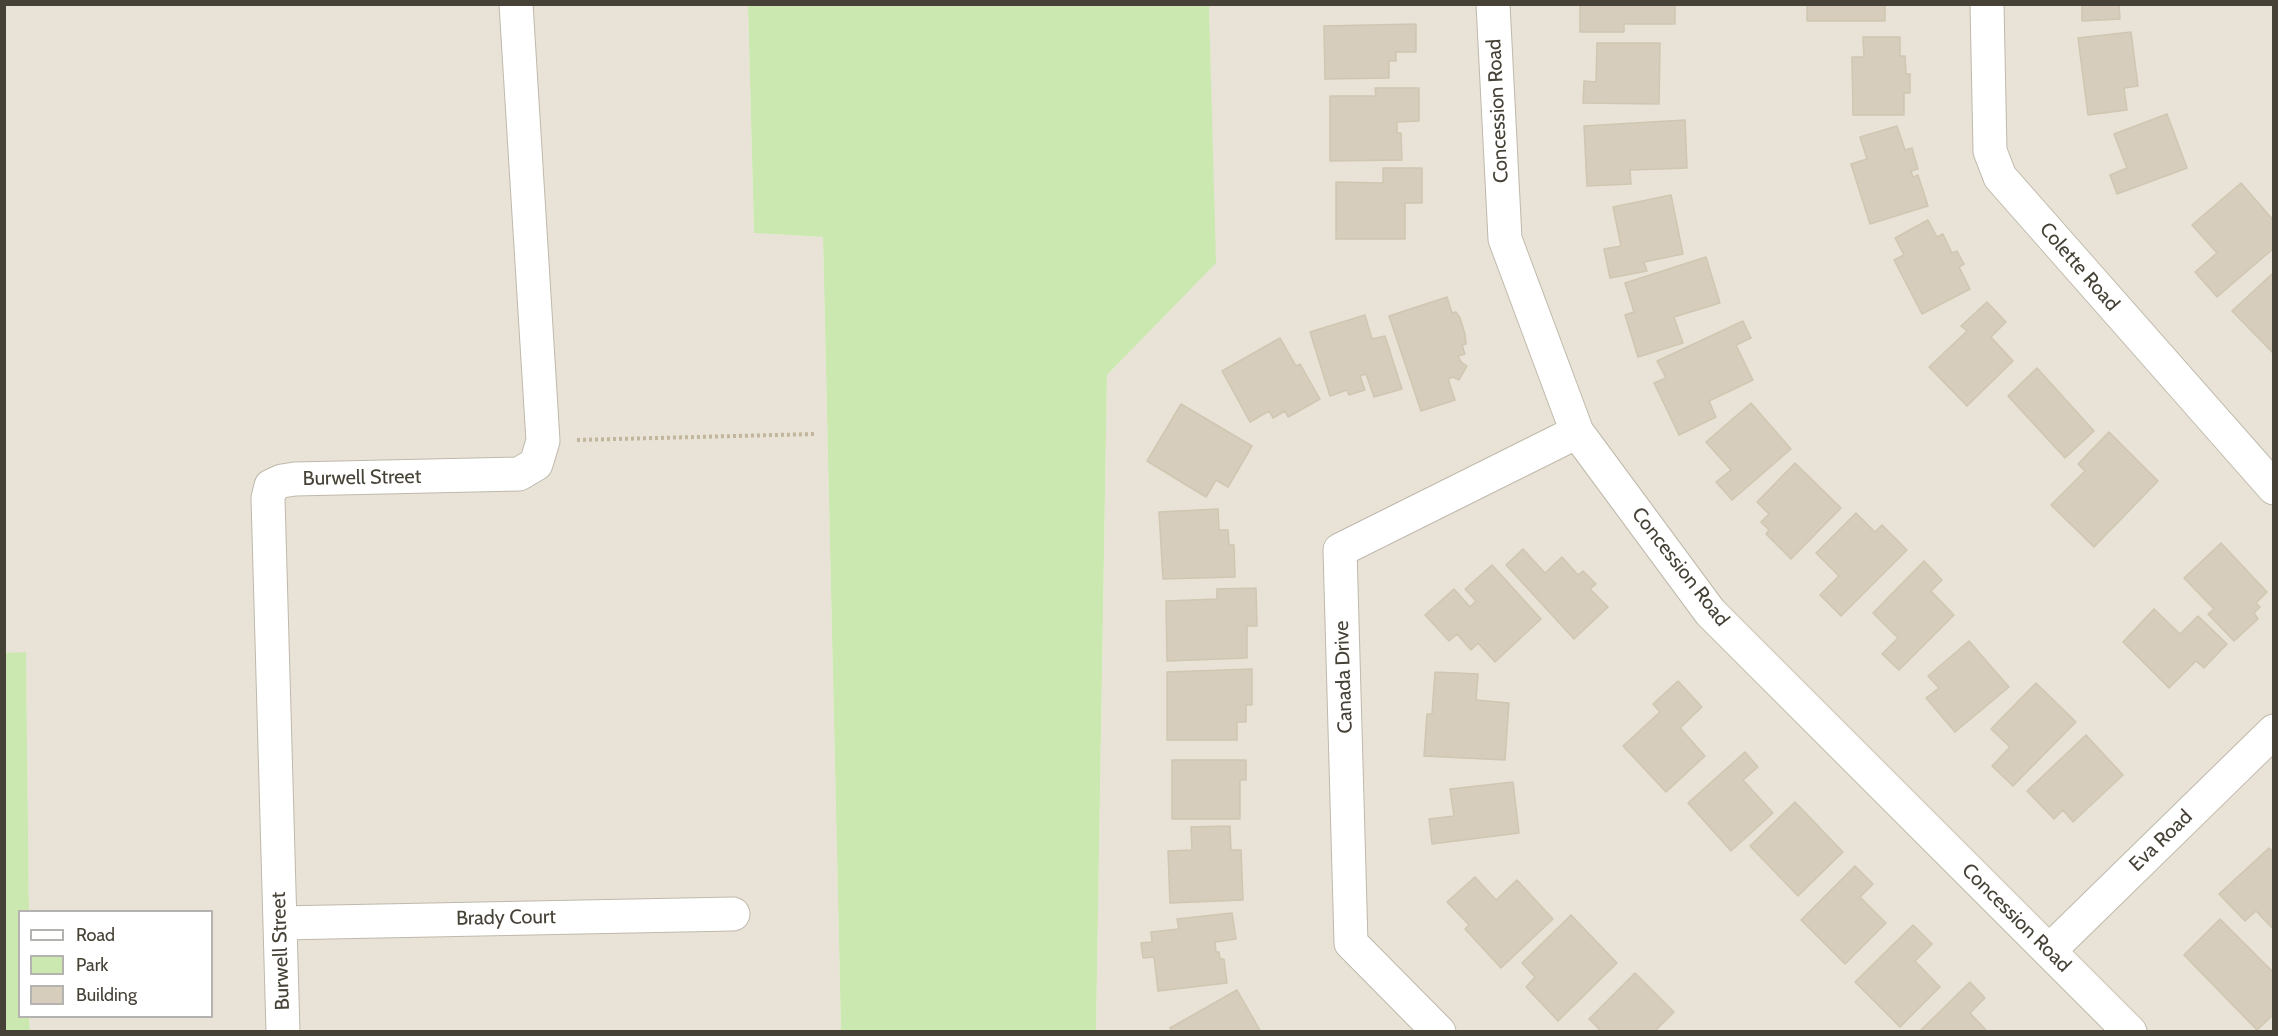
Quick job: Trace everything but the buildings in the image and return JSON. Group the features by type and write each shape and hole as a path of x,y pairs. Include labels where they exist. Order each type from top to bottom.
{"street":[{"name":"Burwell Street","path":"284,1032 268,498 272,486 282,481 295,479 519,474 536,464 543,441 516,4"},
{"name":"Concession Road","path":"1493,4 1505,239 1577,432 1710,612 2130,1032"},
{"name":"Colette Road","path":"1987,4 1990,151 2000,177 2274,488"},
{"name":"Canada Drive","path":"1439,1032 1351,943 1340,550 1577,432"},
{"name":"Eva Road","path":"2049,951 2274,730"},
{"name":"Brady Court","path":"280,923 733,914"}],"path":[{"path":"543,441 815,434"}],"shaded area":[{"path":"4,5 748,5 754,233 823,237 841,1031 30,1031 29,1018 213,1018 213,910 29,910 26,653 4,653"},
{"path":"1209,5 2273,5 2273,1031 1096,1032 1107,375 1215,263"}],"green space":[{"path":"748,5 1209,5 1216,263 1107,375 1096,1031 841,1031 823,237 754,233"},
{"path":"26,652 29,910 18,910 18,1018 29,1018 30,1031 5,1031 5,653"}]}
